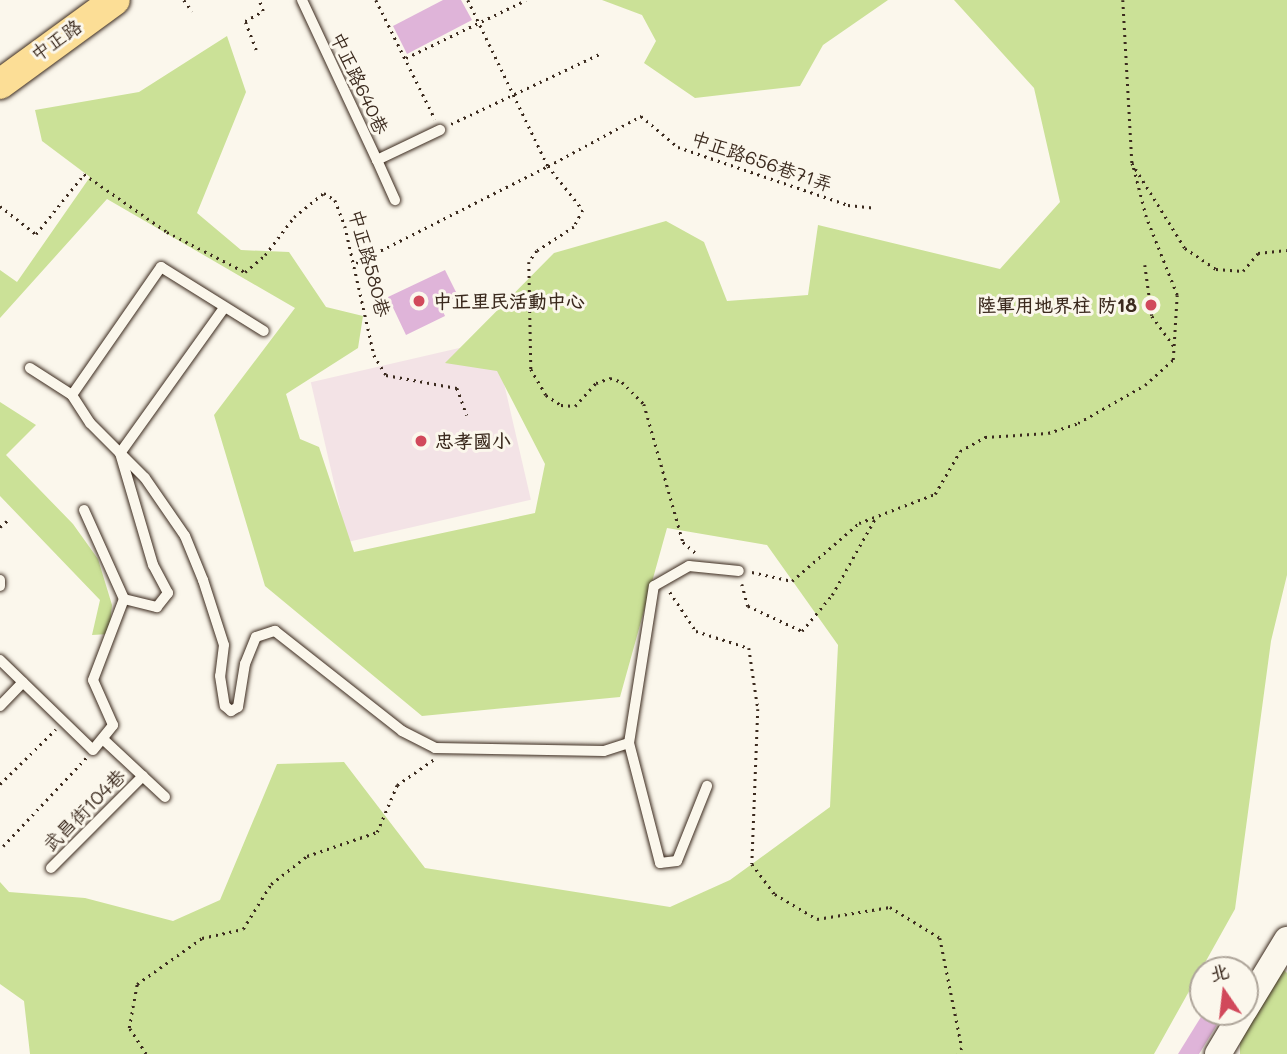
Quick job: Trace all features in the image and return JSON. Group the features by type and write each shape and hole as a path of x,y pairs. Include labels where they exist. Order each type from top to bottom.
{"main road":[{"name":"中正路","path":"1,80 114,0"}],"street":[{"path":"1259,986 1287,940"},
{"path":"1218,1054 1235,1026"}],"lane":[{"name":"中正路640巷","path":"302,0 377,160 440,130"},
{"path":"377,160 395,200"},
{"path":"72,394 161,267 224,309 264,331"},
{"path":"120,453 224,309"},
{"path":"30,368 72,394 90,423 145,478 185,536 217,617 224,645 220,676 225,706 231,711 238,707 245,664 256,637 275,631 402,731 435,748 604,751 629,743"},
{"path":"120,453 153,565 168,593 157,607 124,599"},
{"path":"84,510 124,599 93,680 113,725 104,741 93,750"},
{"path":"707,786 677,862 660,863 629,743 654,586 690,566 739,570"},
{"path":"0,580 0,586"},
{"name":"武昌街104巷","path":"0,660 93,750"},
{"path":"0,706 23,682"},
{"path":"104,741 165,797"},
{"name":"武昌街104巷","path":"51,868 143,776"}],"path":[{"path":"184,0 192,11"},
{"path":"256,50 245,21 263,11 260,0"},
{"path":"376,0 440,130 600,54"},
{"path":"468,0 548,166 583,210 574,227 537,251 529,262 531,369 546,395 561,405 575,406 596,383 610,378 622,382 644,404 683,542 713,568"},
{"path":"406,58 526,0"},
{"path":"876,517 832,595 802,631 748,606 739,570 771,573 792,581 859,523 935,494 960,451 985,437 1048,433 1079,423 1145,385 1173,360 1177,295 1146,217 1132,163 1123,0"},
{"name":"中正路656巷71弄","path":"548,166 641,116 678,148 848,205 875,208"},
{"path":"1132,163 1185,248 1216,269 1243,271 1258,253 1287,250"},
{"path":"356,263 548,166"},
{"name":"中正路580巷","path":"0,206 36,234 84,174 167,232 245,272 265,255 294,217 324,193 335,200 356,263 374,355 386,375 457,388 467,415"},
{"path":"1145,265 1152,316 1174,346"},
{"path":"0,527 8,520"},
{"path":"663,581 696,631 749,648 758,709 752,864 775,894 817,919 890,907 940,938 962,1048 958,1054"},
{"path":"0,784 63,722"},
{"name":"武昌街104巷","path":"3,846 93,750"},
{"path":"146,1054 129,1028 137,984 202,938 243,929 271,884 307,856 377,832 397,785 440,756"}],"shaded area":[{"name":"忠孝國小","path":"494,340 531,500 348,542 311,382"}],"green space":[{"path":"602,0 888,0 823,45 800,86 695,98 644,63 656,41 642,15"},
{"path":"954,0 1287,0 1287,575 1271,641 1235,909 1209,956 1189,956 1189,991 1154,1054 30,1054 24,1001 0,984 0,882 9,892 85,898 173,921 220,900 277,764 344,762 425,868 670,907 730,880 830,807 838,645 767,545 667,528 620,697 422,716 265,586 214,415 295,308 107,199 0,318 0,270 17,282 90,177 42,141 35,110 139,92 227,36 246,92 197,213 241,250 289,252 326,307 363,316 358,348 286,394 300,439 319,447 354,552 535,513 545,464 497,371 445,363 554,253 666,221 704,242 727,301 808,295 818,225 1000,269 1060,202 1034,88"},
{"path":"0,402 36,425 6,455 73,524 98,559 112,605 109,634 92,635 100,600 0,496"},
{"path":"1283,969 1287,973 1287,1054 1240,1054 1240,1031 1243,1026 1259,1026 1259,1004"}],"building":[{"path":"443,0 461,0 472,20 407,54 393,26"},
{"name":"中正里民活動中心","path":"445,270 458,296 440,305 445,316 406,335 388,297"},
{"path":"1195,1026 1216,1026 1199,1054 1178,1054"}],"place":[{"name":"中正里民活動中心","path":"419,301"},
{"name":"陸軍用地界柱 防18","path":"1151,305"},
{"name":"忠孝國小","path":"421,441"}]}
